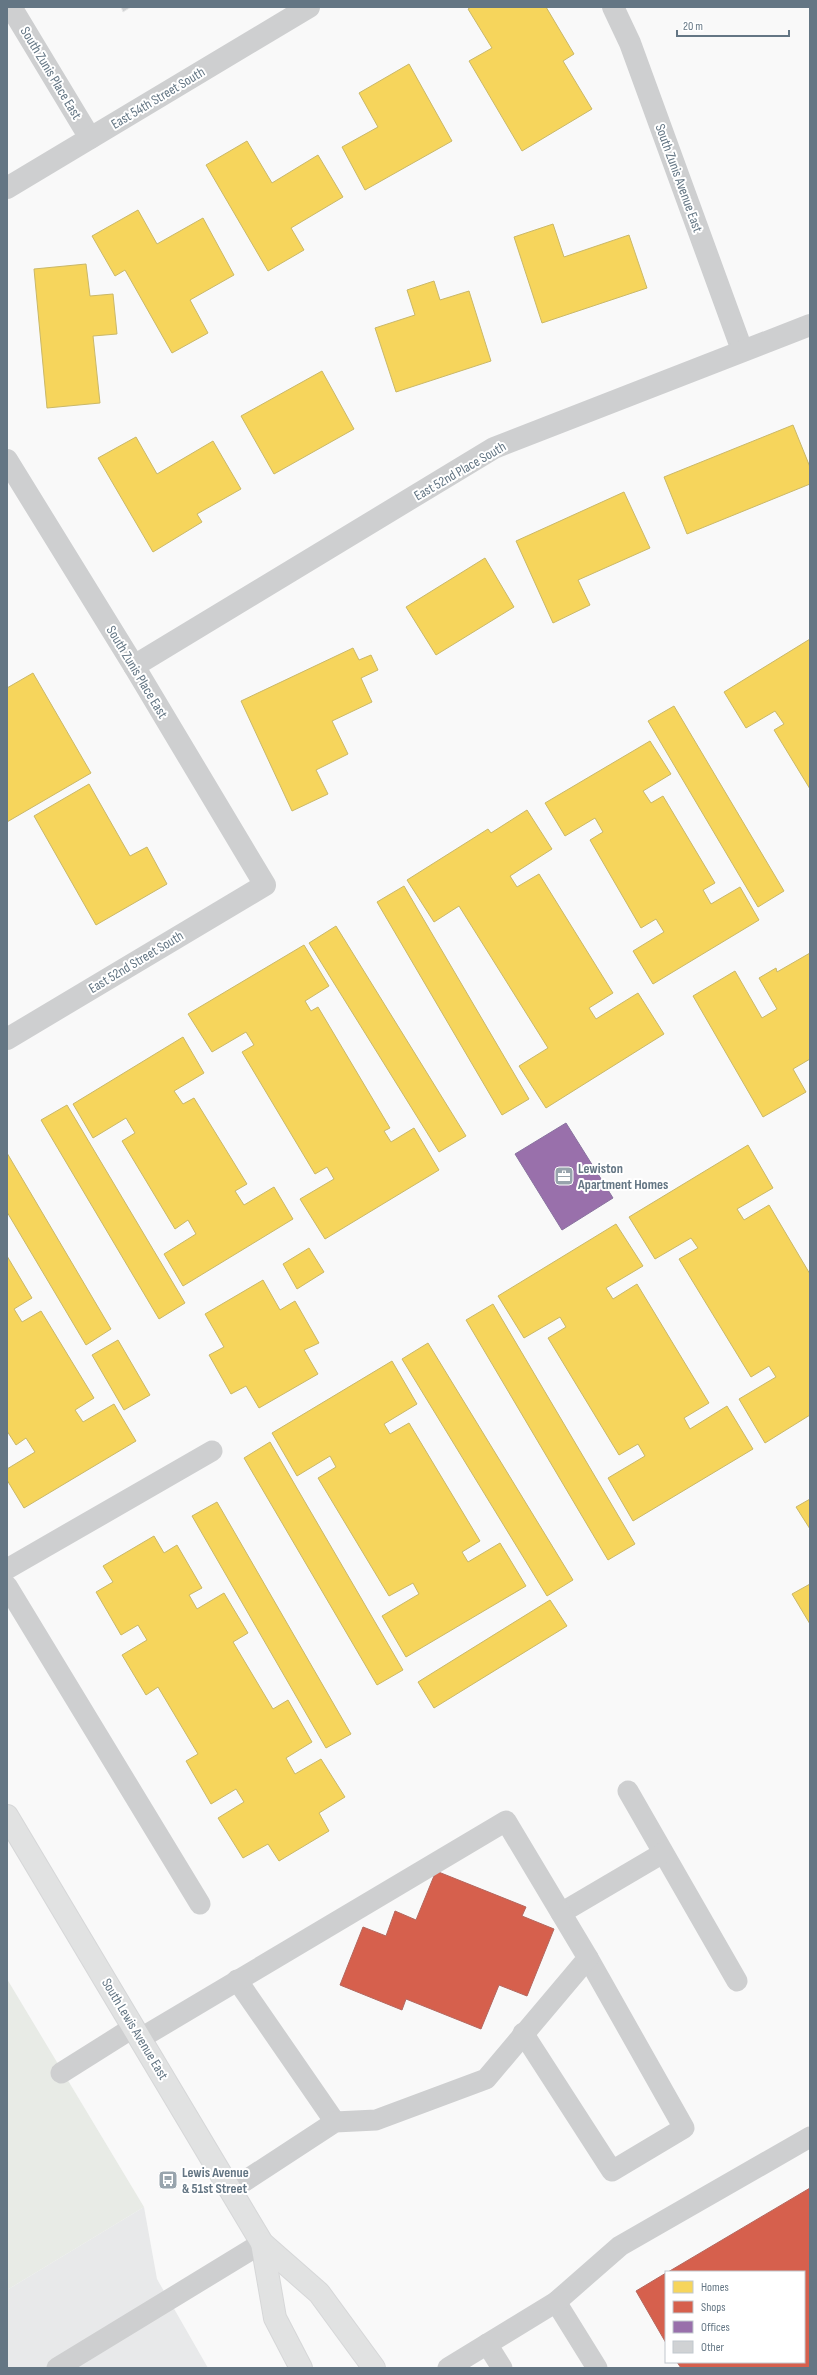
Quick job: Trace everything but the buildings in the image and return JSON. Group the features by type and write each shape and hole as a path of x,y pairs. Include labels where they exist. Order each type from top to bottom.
{"main road":[{"name":"South Lewis Avenue East","path":"7,1816 262,2243 319,2293 374,2368"},
{"name":"South Lewis Avenue East","path":"262,2243 275,2318 303,2364"}],"street":[{"name":"South Zunis Place East","path":"11,7 90,138"},
{"name":"East 54th Street South","path":"7,188 309,7"},
{"name":"South Zunis Avenue East","path":"613,7 630,43 742,350"},
{"name":"East 52nd Place South","path":"134,666 494,448 742,350 810,325"},
{"name":"South Zunis Place East","path":"7,460 134,666 264,885"},
{"name":"East 52nd Street South","path":"7,1039 264,885"}],"lane":[{"path":"7,1568 212,1451"},
{"path":"7,1586 200,1904"},
{"path":"628,1791 737,1982"},
{"path":"61,2073 237,1980 506,1821 588,1958 684,2128 612,2171 523,2033"},
{"path":"561,1913 663,1853"},
{"path":"231,2190 335,2122 376,2120 486,2079 523,2033 588,1958"},
{"path":"237,1980 335,2122"},
{"path":"448,2368 556,2302 620,2246 810,2137"},
{"path":"57,2368 87,2360 262,2243"},
{"path":"556,2302 597,2368"},
{"path":"487,2344 502,2368"}],"shaded area":[{"path":"7,1979 144,2207 7,2290"},
{"path":"144,2207 157,2279 208,2368 7,2368 7,2290"}],"place":[{"name":"Lewiston Apartment Homes","path":"564,1176"},
{"name":"Lewis Avenue & 51st Street","path":"168,2180"}]}
